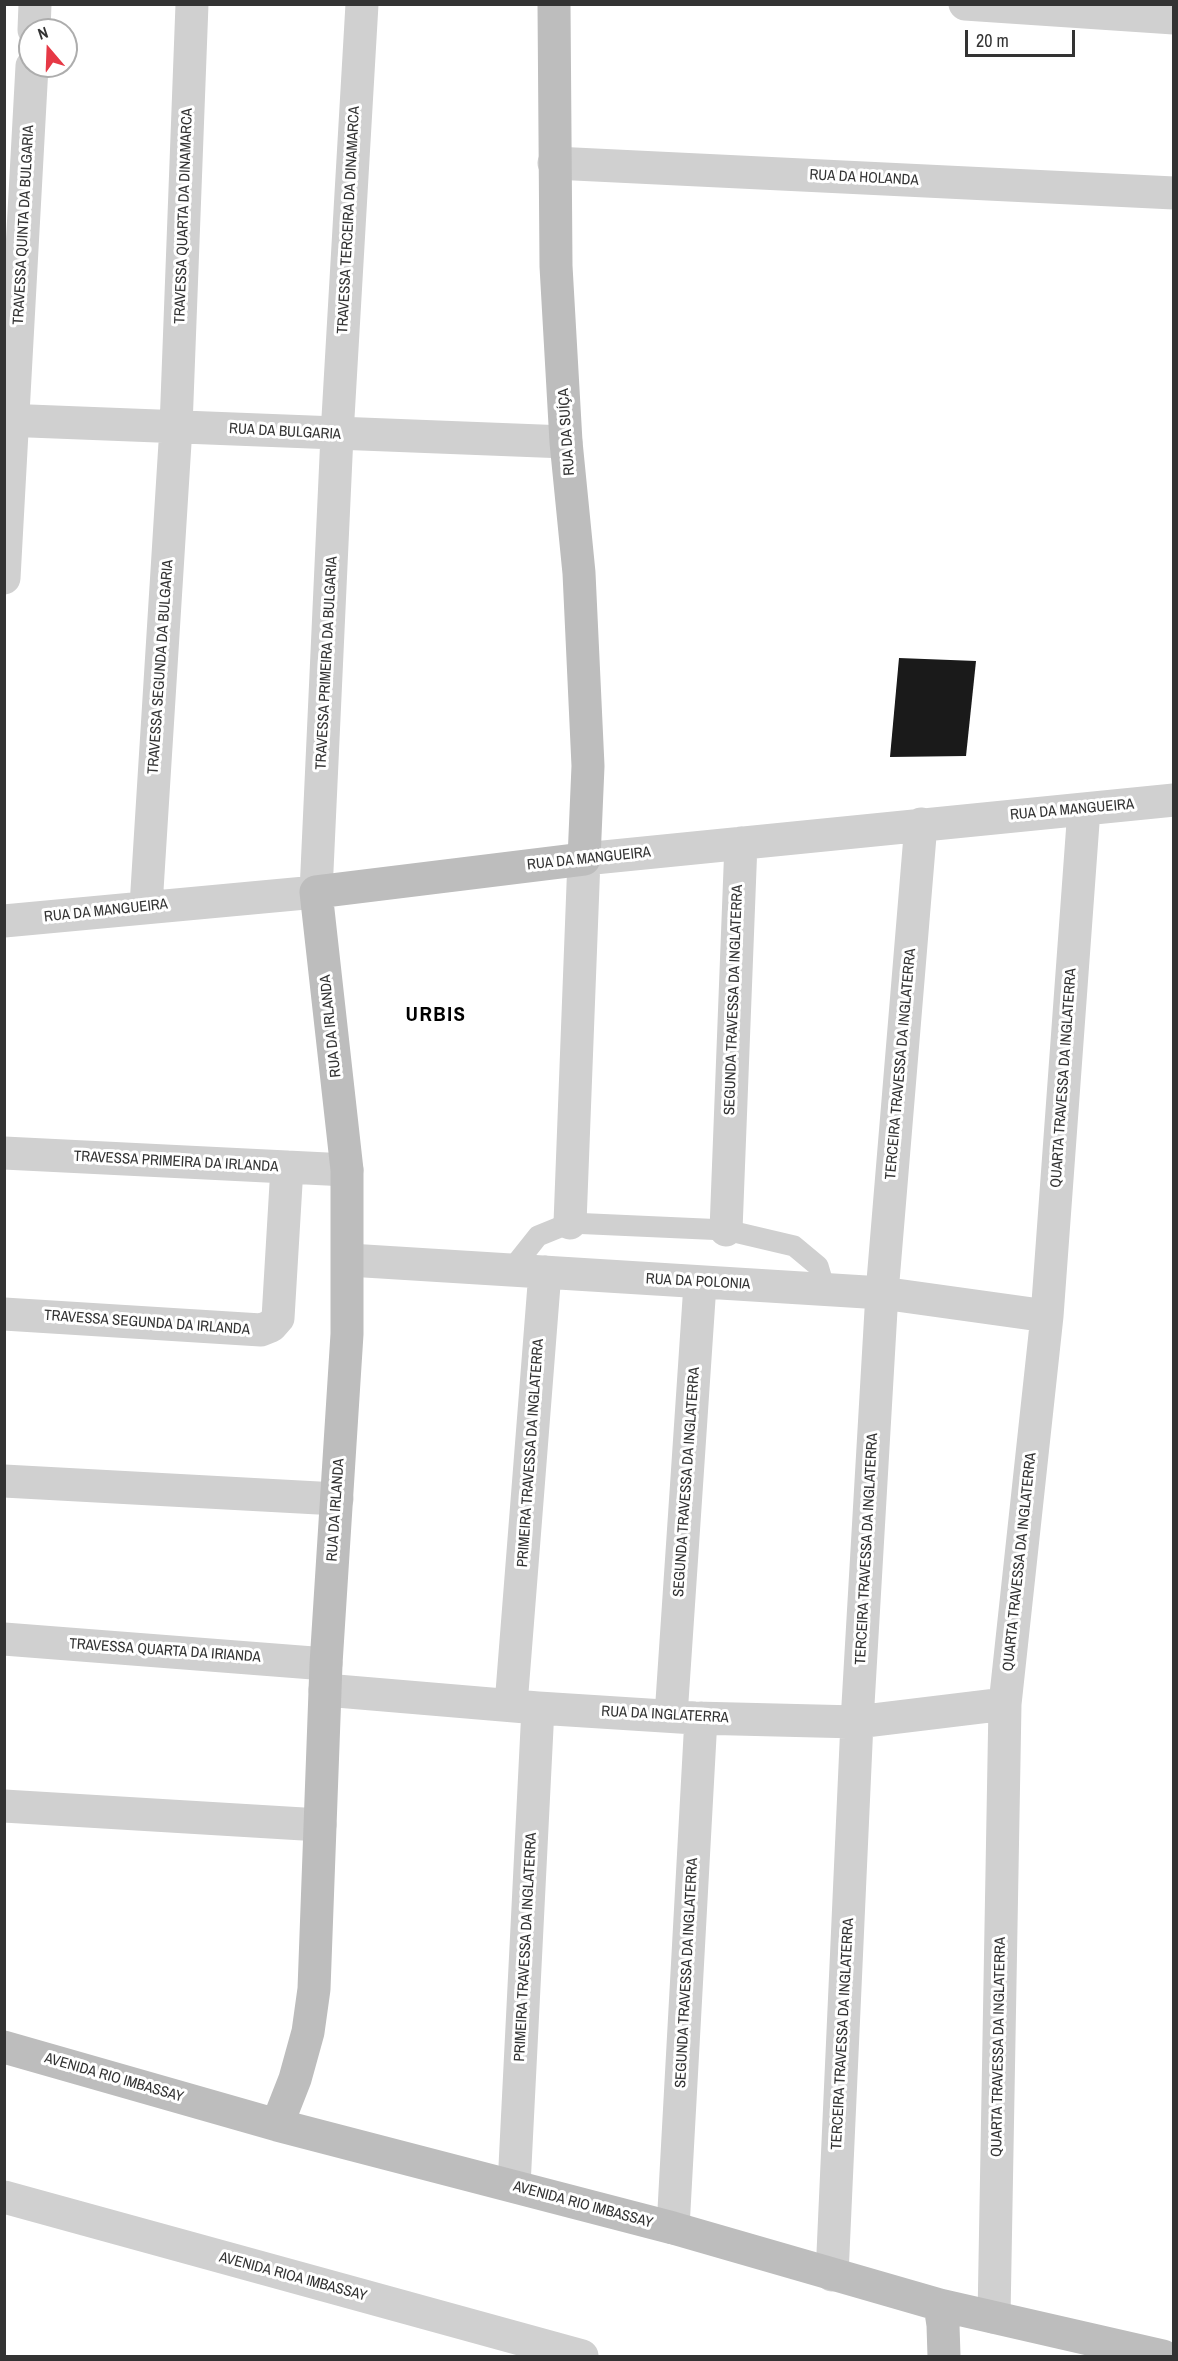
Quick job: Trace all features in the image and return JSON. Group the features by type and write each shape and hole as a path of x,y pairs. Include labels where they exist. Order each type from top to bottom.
{"street":[{"name":"TRAVESSA QUARTA DA DINAMARCA","path":"176,427 192,4"},
{"name":"TRAVESSA TERCEIRA DA DINAMARCA","path":"337,435 362,4"},
{"name":"RUA DA SUÍÇA","path":"554,4 556,267 566,442 579,573 588,766 584,859"},
{"path":"965,4 1173,18"},
{"name":"TRAVESSA QUINTA DA BULGARIA","path":"4,578 9,420 31,78"},
{"name":"RUA DA HOLANDA","path":"554,163 1173,193"},
{"name":"RUA DA BULGARIA","path":"9,420 337,435 566,442"},
{"name":"TRAVESSA SEGUNDA DA BULGARIA","path":"146,906 176,427"},
{"name":"TRAVESSA PRIMEIRA DA BULGARIA","path":"316,892 337,435"},
{"name":"RUA DA MANGUEIRA","path":"4,921 316,892 584,859 1173,800"},
{"name":"QUARTA TRAVESSA DA INGLATERRA","path":"994,2317 1005,1704 1047,1316 1084,809"},
{"name":"TERCEIRA TRAVESSA DA INGLATERRA","path":"832,2275 857,1722 882,1293 921,824"},
{"name":"SEGUNDA TRAVESSA DA INGLATERRA","path":"726,1230 741,843"},
{"path":"570,1223 584,859"},
{"name":"RUA DA IRLANDA","path":"277,2125 296,2079 308,2032 312,2000 325,1677 347,1334 349,1260 347,1170 316,892"},
{"name":"TRAVESSA PRIMEIRA DA IRLANDA","path":"4,1153 347,1170"},
{"name":"TRAVESSA SEGUNDA DA IRLANDA","path":"4,1314 261,1330 271,1326 278,1318 287,1167"},
{"name":"RUA DA POLONIA","path":"349,1260 700,1284 882,1293 1047,1316"},
{"name":"PRIMEIRA TRAVESSA DA INGLATERRA","path":"514,2186 524,1707 545,1272"},
{"name":"SEGUNDA TRAVESSA DA INGLATERRA","path":"673,2229 700,1284"},
{"path":"4,1481 337,1499"},
{"name":"TRAVESSA QUARTA DA IRIANDA","path":"4,1639 325,1677"},
{"name":"RUA DA INGLATERRA","path":"325,1677 524,1707 686,1717 857,1722 1005,1704"},
{"path":"4,1806 320,1825"},
{"name":"AVENIDA RIO IMBASSAY","path":"4,2047 277,2125 673,2229 940,2305 1163,2356"},
{"name":"AVENIDA RIOA IMBASSAY","path":"4,2197 582,2356"},
{"path":"940,2305 944,2356"},
{"path":"1061,2356 1091,2339"}],"lane":[{"path":"511,1270 538,1236 570,1223 726,1230 794,1246 818,1266 825,1290"}],"building":[{"path":"899,658 976,661 966,756 890,757"}],"district":[{"name":"URBIS","path":"436,1015"}]}
